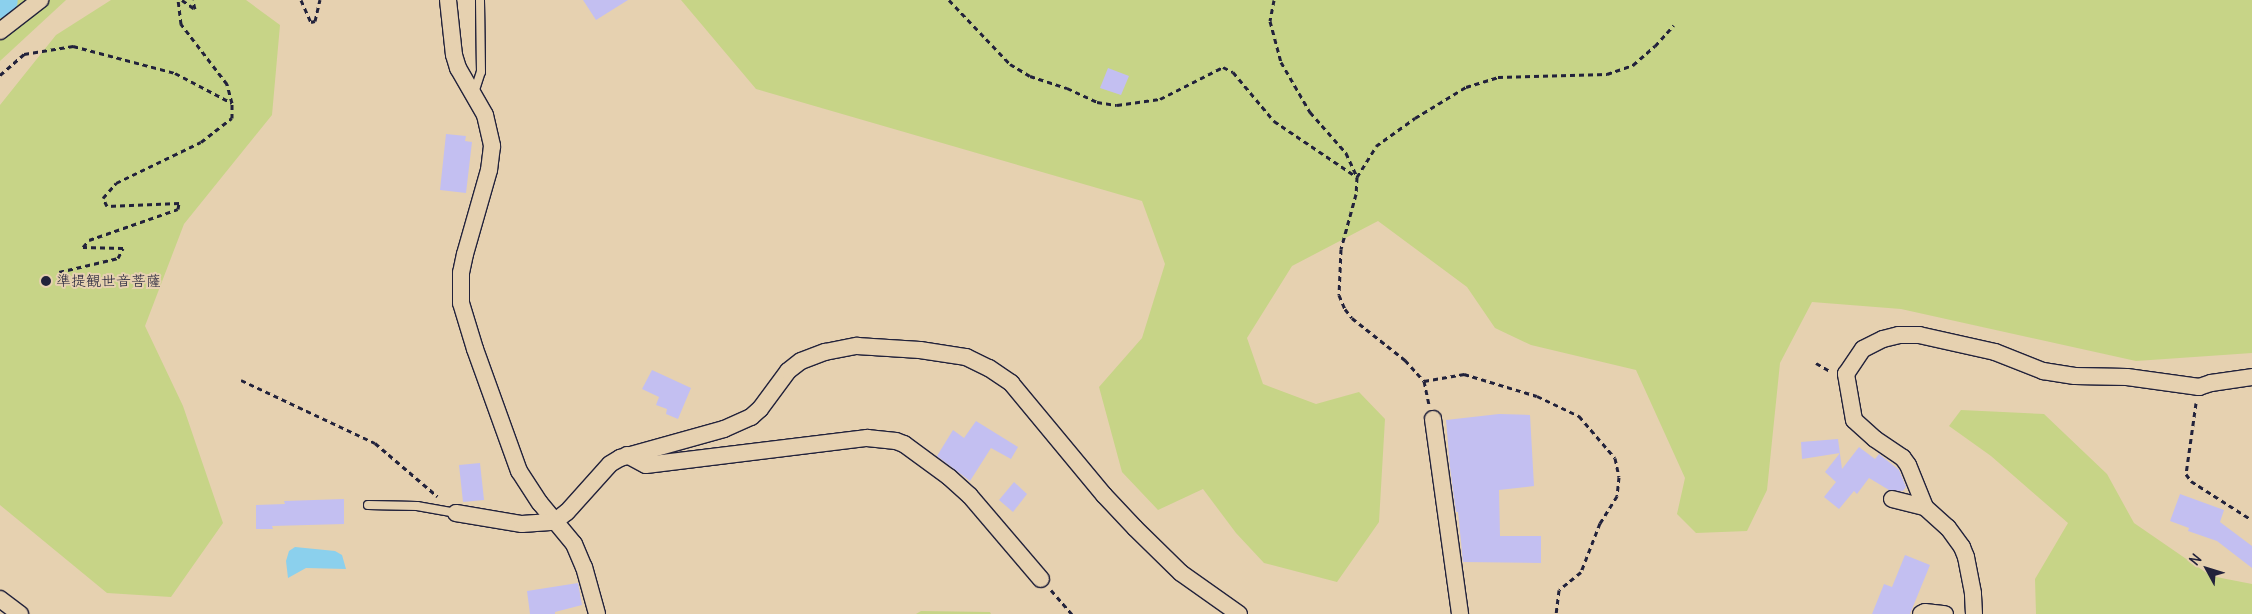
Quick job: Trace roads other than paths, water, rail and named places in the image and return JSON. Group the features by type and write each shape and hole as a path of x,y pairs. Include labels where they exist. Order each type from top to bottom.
{"street":[{"path":"0,31 40,0"},
{"path":"448,0 454,55 458,68 485,115 492,146 489,170 461,273 461,303 475,349 519,471 554,522 574,544 584,566 597,614"},
{"path":"1974,614 1973,594 1966,558 1962,548 1948,528 1925,507 1908,465 1903,458 1875,439 1854,420 1846,374 1863,349 1882,339 1898,334 1919,335 1995,352 2051,372 2074,376 2127,377 2199,387 2211,383 2252,377"},
{"path":"456,513 522,524 554,522 567,512 610,464 628,456 724,429 750,418 760,409 788,371 801,361 825,352 857,346 920,350 966,358 989,368 1011,383 1104,495 1135,528 1181,572 1240,614"},
{"path":"1433,420 1460,614"},
{"path":"628,456 646,465 867,438 896,441 904,444 934,466 970,496 1041,578"},
{"path":"1892,499 1925,507"},
{"path":"0,599 20,614"},
{"path":"1921,614 1925,612 1945,614"}],"lane":[{"path":"474,93 481,72 480,0"},
{"path":"368,505 408,505 456,513"}],"water":[{"path":"295,547 335,551 342,555 346,569 306,568 288,578 286,561 289,551"}],"place":[{"name":"準提観世音菩薩","path":"46,281"}]}
